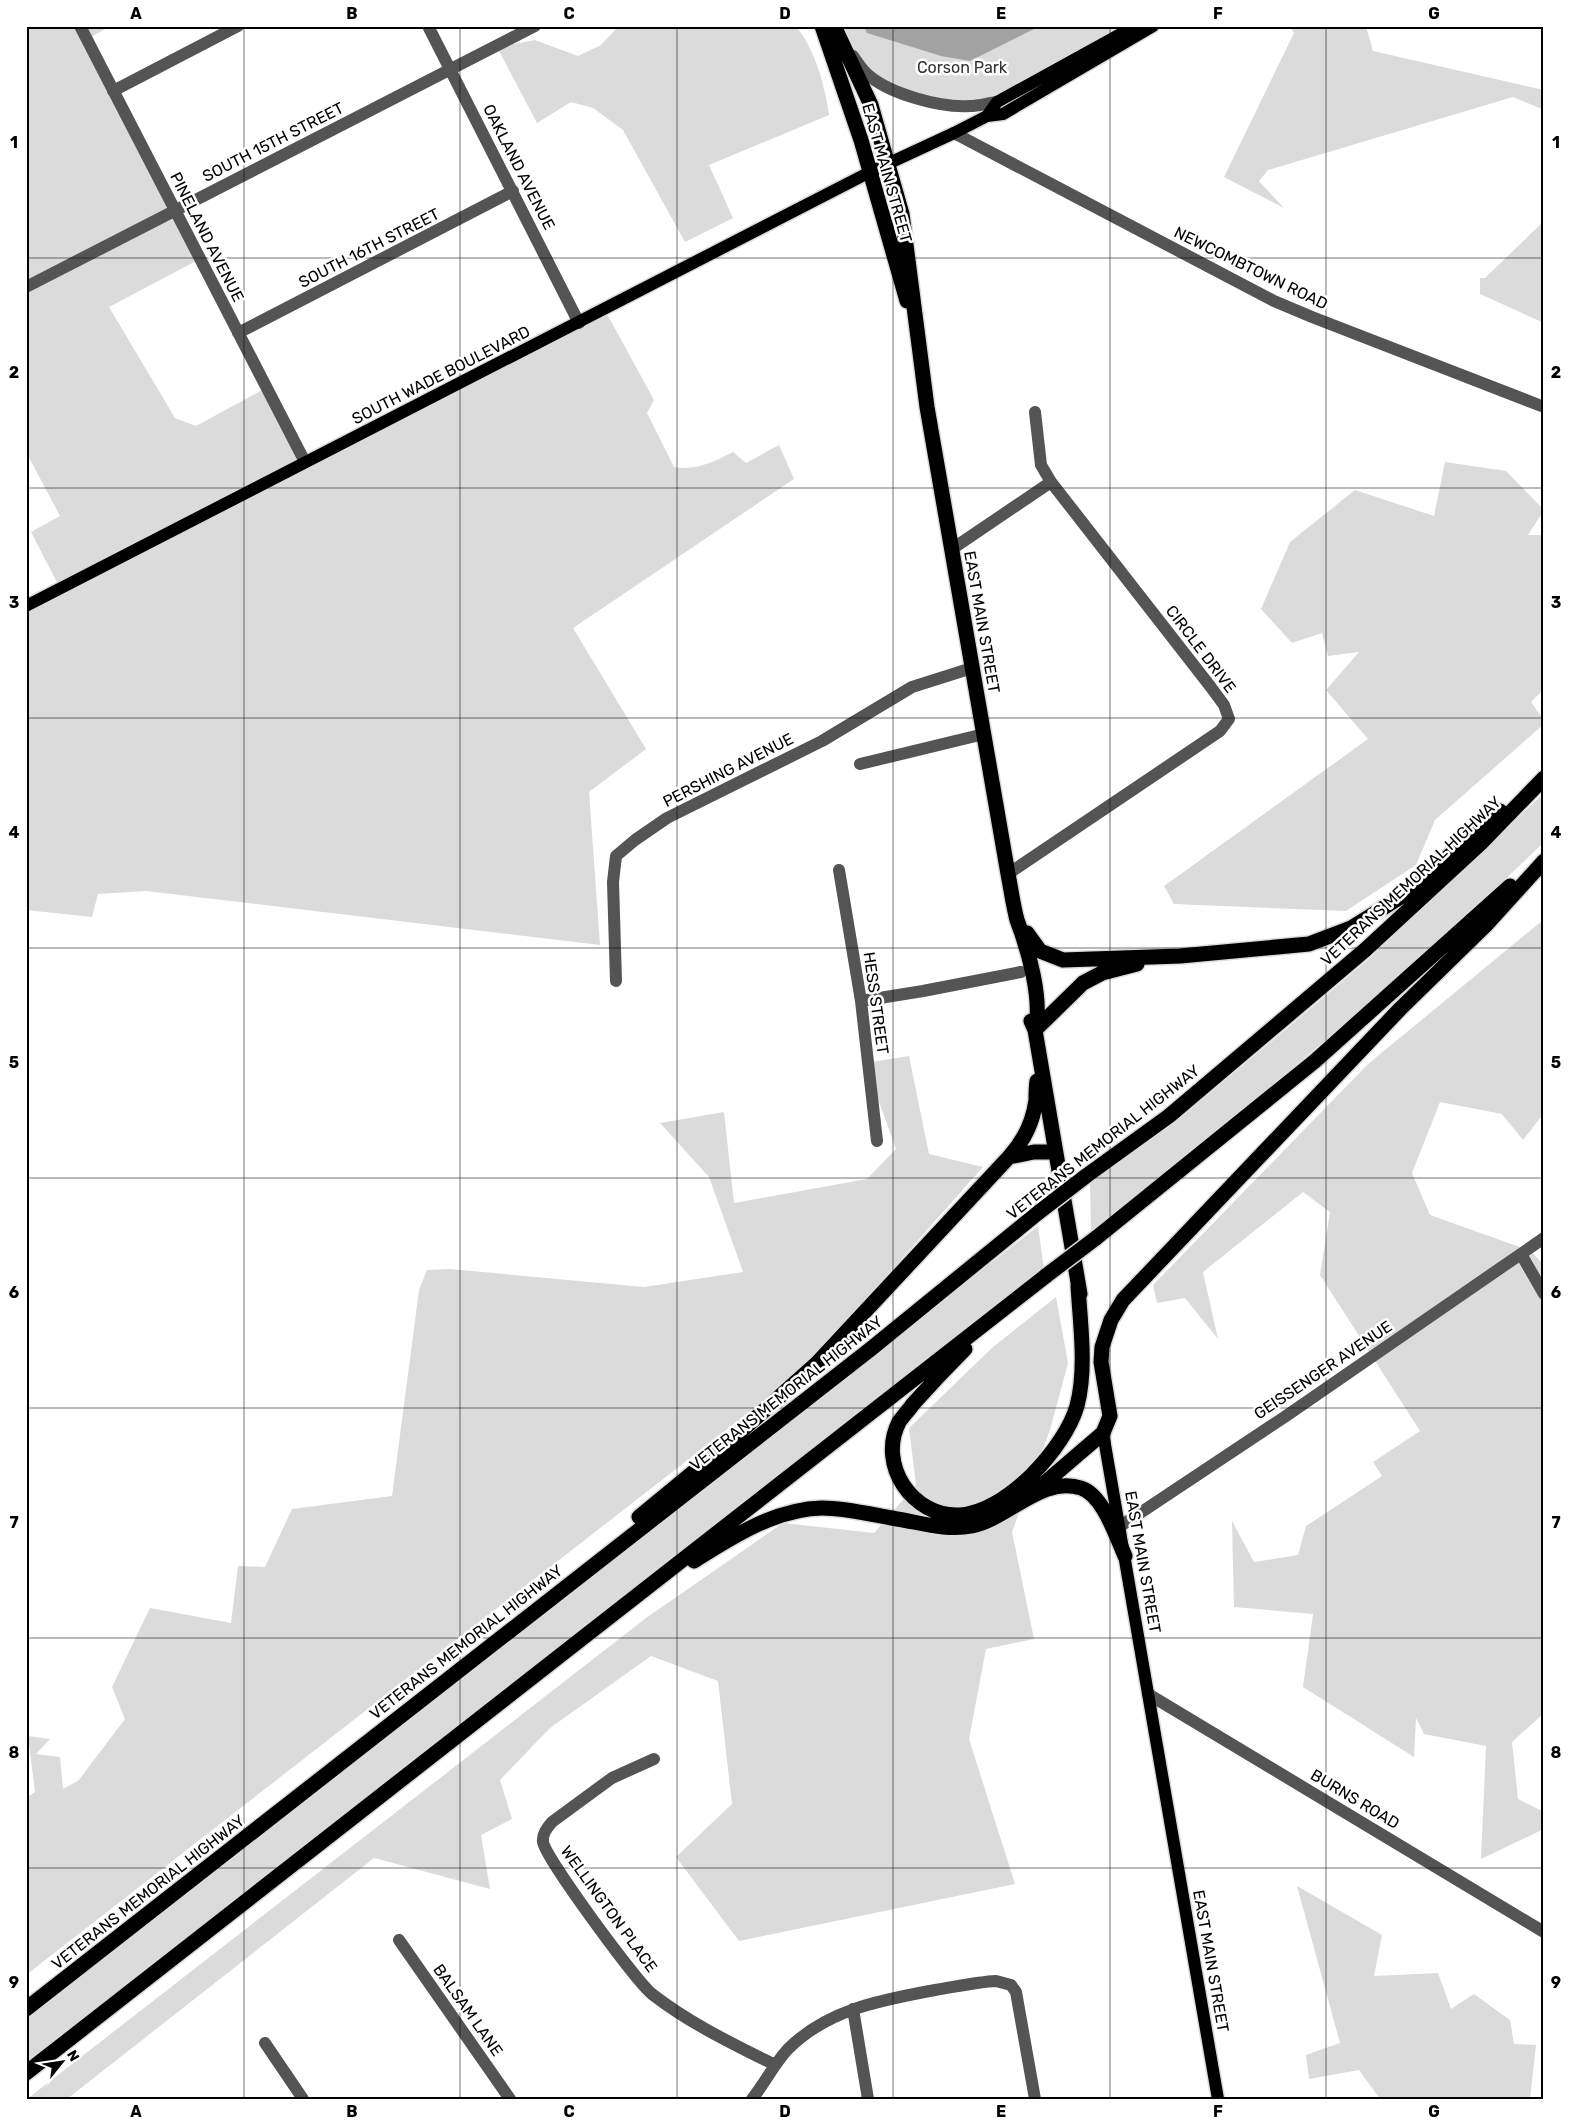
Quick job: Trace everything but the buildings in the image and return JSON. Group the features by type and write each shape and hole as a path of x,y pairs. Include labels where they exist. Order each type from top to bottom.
{"highway":[{"name":"EAST MAIN STREET","path":"822,26 870,172 897,272 917,331"},
{"name":"EAST MAIN STREET","path":"837,32 871,105 902,214 927,407 1008,874 1017,918 1025,938 1032,973 1038,1017 1035,1030"},
{"path":"1017,918 1040,951 1057,959 1180,956 1309,944 1351,928 1412,890 1470,836 1544,777"},
{"name":"VETERANS MEMORIAL HIGHWAY","path":"26,2008 872,1348 1039,1212 1169,1116 1358,957 1481,844 1544,777"},
{"path":"26,2073 1096,1238 1315,1061 1448,943 1544,853"},
{"path":"544,1667 615,1619 700,1557 741,1532 780,1516 801,1511 837,1509 919,1523 962,1527 980,1524 999,1516 1026,1499 1103,1433 1110,1416 1101,1362 1102,1347 1110,1320 1123,1300 1400,1009 1486,925 1544,861"},
{"name":"EAST MAIN STREET","path":"1017,918 1016,934 1021,972 1029,1015 1035,1030 1103,1433"},
{"path":"1035,1030 1090,978 1118,968 1180,956"},
{"path":"518,1624 617,1536 796,1383 817,1363 1009,1158 1023,1139 1034,1111 1040,1059"},
{"path":"1009,1158 1034,1152 1055,1152"},
{"path":"1008,1305 930,1384 900,1421 894,1438 893,1457 901,1484 923,1506 941,1514 968,1514 986,1508 1004,1497 1047,1460 1067,1430 1077,1406 1081,1371 1078,1285"},
{"path":"1026,1499 1063,1486 1087,1490 1100,1504 1109,1520 1124,1556"}],"main road":[{"path":"987,116 997,102 1135,26"},
{"path":"987,116 1003,114 1153,26"},
{"name":"SOUTH WADE BOULEVARD","path":"26,606 580,323 870,172 954,134 987,116"},
{"name":"EAST MAIN STREET","path":"1103,1433 1218,2099"}],"street":[{"name":"PINELAND AVENUE","path":"80,26 305,462"},
{"path":"113,91 238,26"},
{"name":"OAKLAND AVENUE","path":"428,26 580,323"},
{"name":"SOUTH 15TH STREET","path":"26,287 535,26"},
{"path":"837,32 866,73 879,83 901,93 955,106 971,106 997,102"},
{"name":"NEWCOMBTOWN ROAD","path":"954,134 1274,300 1320,320 1544,407"},
{"name":"SOUTH 16TH STREET","path":"238,333 513,191"},
{"path":"952,549 1051,482 1041,465 1035,412"},
{"name":"CIRCLE DRIVE","path":"1008,874 1220,731 1229,719 1224,705 1210,686 1051,482"},
{"name":"PERSHING AVENUE","path":"616,981 613,882 616,856 634,840 667,818 822,741 912,687 972,668"},
{"path":"860,764 984,734"},
{"name":"HESS STREET","path":"840,870 860,1001 877,1141"},
{"path":"860,1001 1021,972"},
{"name":"GEISSENGER AVENUE","path":"1119,1527 1286,1416 1544,1238"},
{"path":"1521,1254 1544,1294"},
{"name":"BURNS ROAD","path":"1148,1694 1544,1932"},
{"name":"WELLINGTON PLACE","path":"654,1759 612,1778 552,1822 545,1832 544,1846 551,1860 590,1916 650,1992 672,2009 775,2065"},
{"name":"BALSAM LANE","path":"398,1940 510,2099"},
{"path":"752,2099 775,2065 789,2049 815,2027 842,2012 890,1998 987,1981 1006,1982 1015,1991 1035,2099"},
{"path":"853,2009 868,2099"},
{"path":"265,2043 303,2099"}],"green space":[{"path":"26,26 110,26 86,40 200,259 109,307 175,418 196,426 266,388 308,465 607,314 654,400 647,413 674,467 697,467 733,452 746,463 779,445 794,479 573,628 646,749 589,792 600,945 146,891 98,894 92,917 26,910 26,609 61,590 31,532 60,516 26,452"},
{"path":"619,26 796,26 803,35 814,57 825,92 829,115 709,165 733,218 685,242 623,130 593,108 571,102 537,123 497,47 535,40 578,56 601,45"},
{"name":"Corson Park","path":"834,26 1135,26 997,102 971,106 879,83"},
{"path":"1289,26 1366,26 1373,51 1544,90 1544,110 1513,97 1268,170 1259,181 1284,208 1224,177 1294,33"},
{"path":"1544,221 1544,323 1480,294 1480,278 1485,278"},
{"path":"1445,462 1506,471 1544,510 1528,535 1544,535 1544,689 1531,702 1544,720 1544,724 1435,820 1416,865 1346,911 1174,904 1164,886 1368,739 1326,690 1359,652 1328,656 1322,633 1292,643 1261,609 1290,542 1355,490 1434,516"},
{"path":"1544,793 1544,842 1490,894 1379,994 1265,1091 1091,1231 1090,1183 1174,1123 1371,957"},
{"path":"1543,920 1544,1113 1523,1140 1502,1114 1440,1102 1412,1173 1430,1215 1531,1251 1544,1265 1544,1713 1512,1742 1518,1799 1544,1812 1544,1829 1481,1859 1486,1746 1424,1734 1416,1718 1414,1757 1303,1687 1313,1614 1234,1607 1232,1521 1254,1562 1298,1555 1306,1526 1382,1476 1373,1462 1420,1431 1320,1275 1330,1212 1303,1192 1203,1272 1218,1339 1185,1298 1157,1303 1153,1285 1368,1064"},
{"path":"909,1056 929,1154 983,1167 802,1371 26,1975 26,1798 35,1792 28,1736 50,1739 36,1754 60,1757 63,1789 78,1781 125,1719 112,1687 150,1608 231,1623 238,1566 265,1567 292,1509 392,1496 419,1290 427,1270 450,1269 644,1287 743,1272 709,1177 660,1123 724,1112 734,1203 867,1179 896,1149 865,1063"},
{"path":"1038,1226 1044,1270 26,2065 26,2017"},
{"path":"1056,1297 1068,1363 1050,1430 1012,1532 1034,1639 986,1649 969,1739 1015,1884 739,1941 676,1857 732,1804 718,1681 651,1656 550,1728 500,1780 512,1819 481,1835 490,1889 374,1858 67,2099 27,2099 646,1618 783,1523 874,1533 916,1485 909,1428 993,1347"},
{"path":"1297,1886 1382,1935 1374,1976 1438,1973 1451,2009 1474,1994 1510,2020 1514,2044 1536,2045 1530,2099 1380,2099 1359,2070 1309,2079 1306,2055 1340,2043"}],"shaded area":[{"path":"864,26 1040,26 970,61 941,56 867,33"}]}
